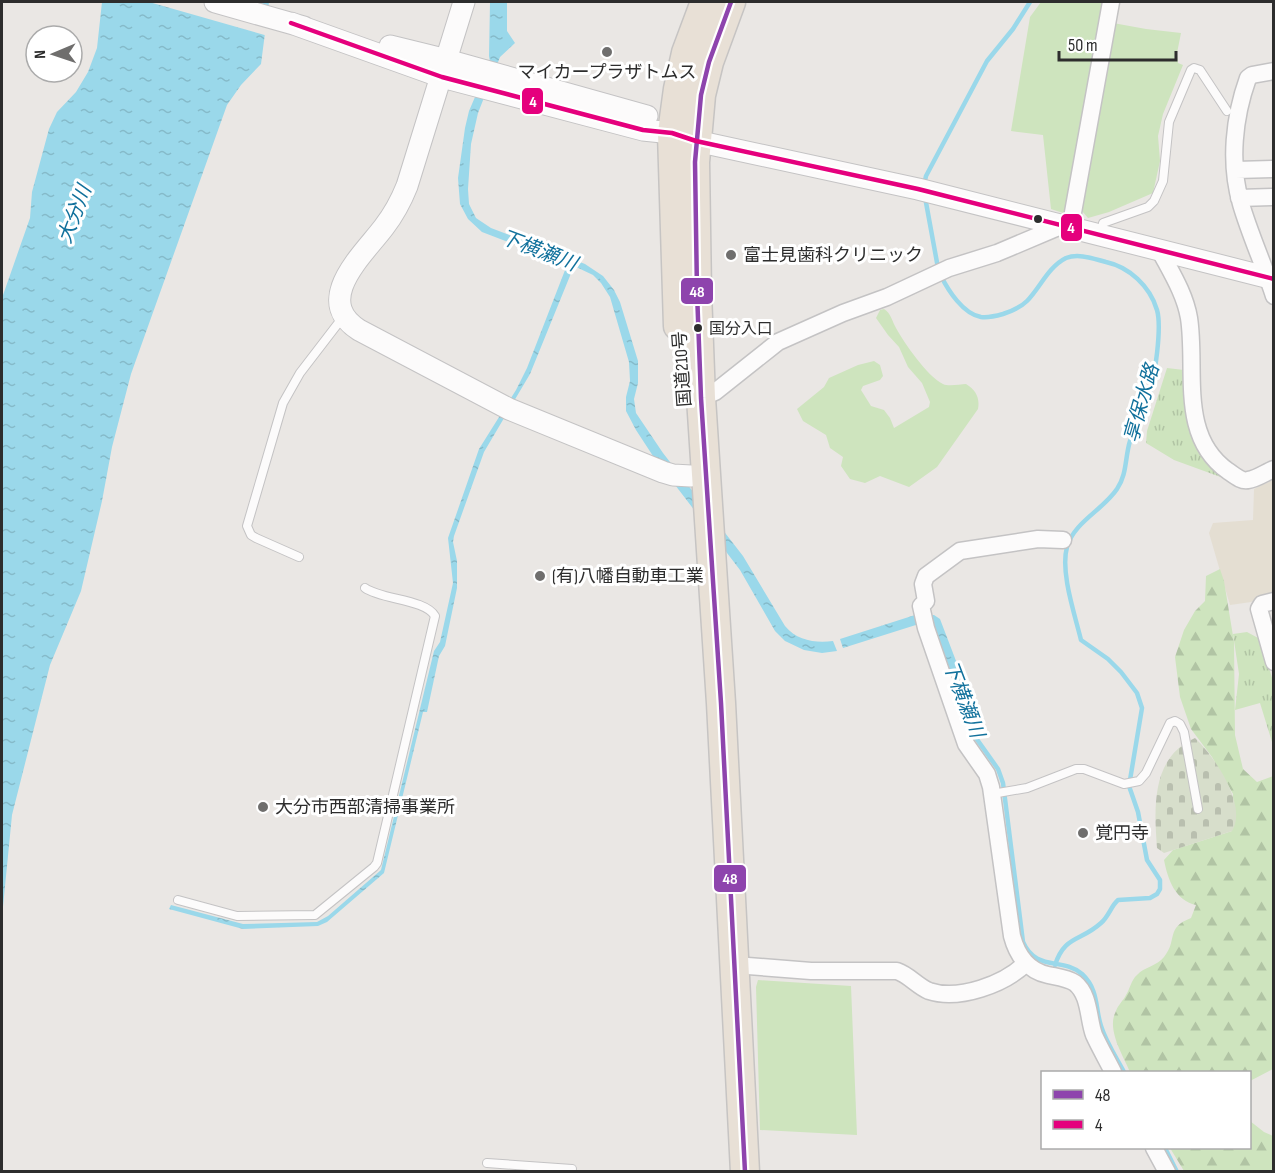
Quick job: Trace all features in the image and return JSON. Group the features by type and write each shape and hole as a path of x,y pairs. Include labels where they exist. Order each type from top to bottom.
{"highway":[{"name":"国道210号","path":"721,703 691,476 679,330 684,137 701,95 709,62 731,2"},
{"name":"国道210号","path":"698,4 678,89 697,292 745,1172"}],"street":[{"path":"215,2 477,77 643,130 887,182 1160,251 1272,284"},
{"path":"464,2 445,69 403,196 394,213 343,284 339,304 343,317 359,330 509,409 673,476 691,476"},
{"path":"1066,227 1111,2"},
{"path":"1272,284 1239,198 1236,170 1236,117 1248,78 1252,75 1274,71"},
{"path":"1236,170 1274,169"},
{"path":"1239,198 1274,197"},
{"path":"701,398 715,392 778,342 939,273 1066,227"},
{"path":"1160,251 1187,309 1194,410 1205,445 1221,465 1242,479 1249,480 1274,469"},
{"path":"1064,540 1020,541 974,547 955,553 926,576 923,584 926,601 921,606 966,744 987,774 992,794 1012,936 1016,947 1026,963 1040,973 1071,982 1079,989 1086,1002 1094,1034 1112,1071"},
{"path":"1274,601 1262,604 1259,609 1274,662"},
{"path":"735,964 803,971 897,971 927,990 948,993 985,988 1000,982 1026,963"},
{"path":"1155,1149 1167,1172"}],"lane":[{"path":"1101,236 1104,223 1148,207 1158,194 1163,181 1169,122 1191,70 1194,68 1200,70 1227,111"},
{"path":"299,557 256,538 251,535 247,526 283,403 300,373 343,317"},
{"path":"178,900 237,916 315,915 377,863 435,616 427,609 373,593 365,588"},
{"path":"992,794 1028,788 1076,769 1084,769 1124,784 1139,781 1146,772 1170,723 1175,721 1180,724 1184,732 1198,809"},
{"path":"487,1163 572,1169"}],"shaded area":[{"path":"1273,480 1273,596 1230,605 1209,533 1213,523 1253,520 1254,489"}],"green space":[{"path":"1041,2 1102,2 1069,215 1051,209 1043,135 1011,131 1030,17"},
{"path":"1113,23 1181,33 1177,53 1178,63 1183,65 1163,114 1158,136 1160,161 1153,193 1109,212 1088,218 1082,211"},
{"path":"884,309 890,315 911,351 930,374 945,385 966,384 978,398 978,409 937,467 909,487 880,476 865,483 850,479 841,466 843,457 830,448 826,435 803,421 797,409 824,387 829,378 858,365 874,361 880,365 883,376 880,380 863,386 861,390 871,406 884,410 894,428 929,407 930,402 922,383 908,367 899,347 876,318 880,310"},
{"path":"1167,368 1184,370 1186,404 1226,479 1174,460 1146,443 1147,431"},
{"path":"1220,569 1224,581 1234,642 1235,735 1243,769 1257,782 1273,776 1273,1069 1251,1080 1251,1071 1130,1071 1114,1034 1113,1026 1113,1018 1133,979 1164,957 1175,930 1191,918 1196,905 1178,894 1168,875 1164,860 1173,850 1232,831 1233,794 1212,757 1191,729 1180,697 1175,657 1184,630 1195,611 1205,601 1206,576"},
{"path":"1247,632 1260,639 1273,681 1272,742 1260,703 1235,710 1239,674 1233,634"},
{"path":"1195,738 1211,756 1227,782 1236,808 1236,820 1232,831 1164,853 1157,848 1155,817 1158,785 1170,758"},
{"path":"758,980 851,986 857,1135 760,1130 756,987"},
{"path":"1251,1122 1273,1136 1273,1171 1184,1171 1171,1149 1251,1149"}],"water":[{"name":"大分川","path":"102,2 269,2 261,64 241,85 227,105 131,374 112,447 81,591 50,665 12,815 2,917 2,298 30,218 32,192 49,129 57,112 81,84 84,84 84,79 97,48"},
{"path":"490,2 507,2 507,31 515,43 500,57 478,113 471,144 469,204 476,218 491,228 585,264 603,276 620,302 638,361 638,383 634,399 636,413 663,453 743,556 785,626 795,635 807,640 833,641 837,651 822,653 804,650 785,641 775,631 740,570 653,456 626,411 626,397 630,381 629,362 610,297 593,275 574,266 530,374 484,452 454,536 457,588 445,646 439,656 427,712 423,712 384,873 327,922 318,926 243,929 169,909 171,905 243,924 317,922 328,916 381,870 434,651 440,642 453,583 448,538 479,449 527,368 567,265 482,232 468,219 460,204 458,178 465,128 469,111 490,62"},
{"path":"915,615 934,615 940,619 961,674 951,676 919,624 843,648 840,639"}],"pier":[{"path":"149,2 256,2 271,6 268,36"}],"waterway":[{"name":"享保水路","path":"924,185 926,176 987,61 1013,29 1030,2"},
{"name":"享保水路","path":"925,197 938,268"},
{"name":"享保水路","path":"941,276 962,306 974,315 989,317 1010,312 1019,307 1032,296 1054,267 1066,258 1086,257 1115,265 1130,273 1144,286 1157,310 1159,328 1151,387 1130,441 1123,478 1111,496 1076,530 1067,547 1065,569 1081,640 1108,659 1121,672 1137,693 1142,708 1129,786 1138,812 1147,860 1160,880 1160,889 1150,898 1118,900 1101,923 1063,948 1055,965"},
{"name":"下横瀬川","path":"954,669 976,738 998,769 1003,783 1023,942 1035,957 1042,961 1075,969 1087,980 1094,993 1103,1032 1123,1071"},
{"name":"享保水路","path":"1166,1149 1177,1172"}],"transit line":[{"name":"48","path":"731,2 709,62 701,95 695,162 701,398 721,703 745,1172"},
{"name":"4","path":"291,23 442,77 643,130 672,133 696,141 918,189 1274,279"}],"place":[{"name":"マイカープラザトムス","path":"607,52"},
{"name":"富士見歯科クリニック","path":"731,255"},
{"name":"国分入口","path":"698,328"},
{"name":"(有)八幡自動車工業","path":"540,576"},
{"name":"大分市西部清掃事業所","path":"263,807"},
{"name":"覚円寺","path":"1083,833"}]}
